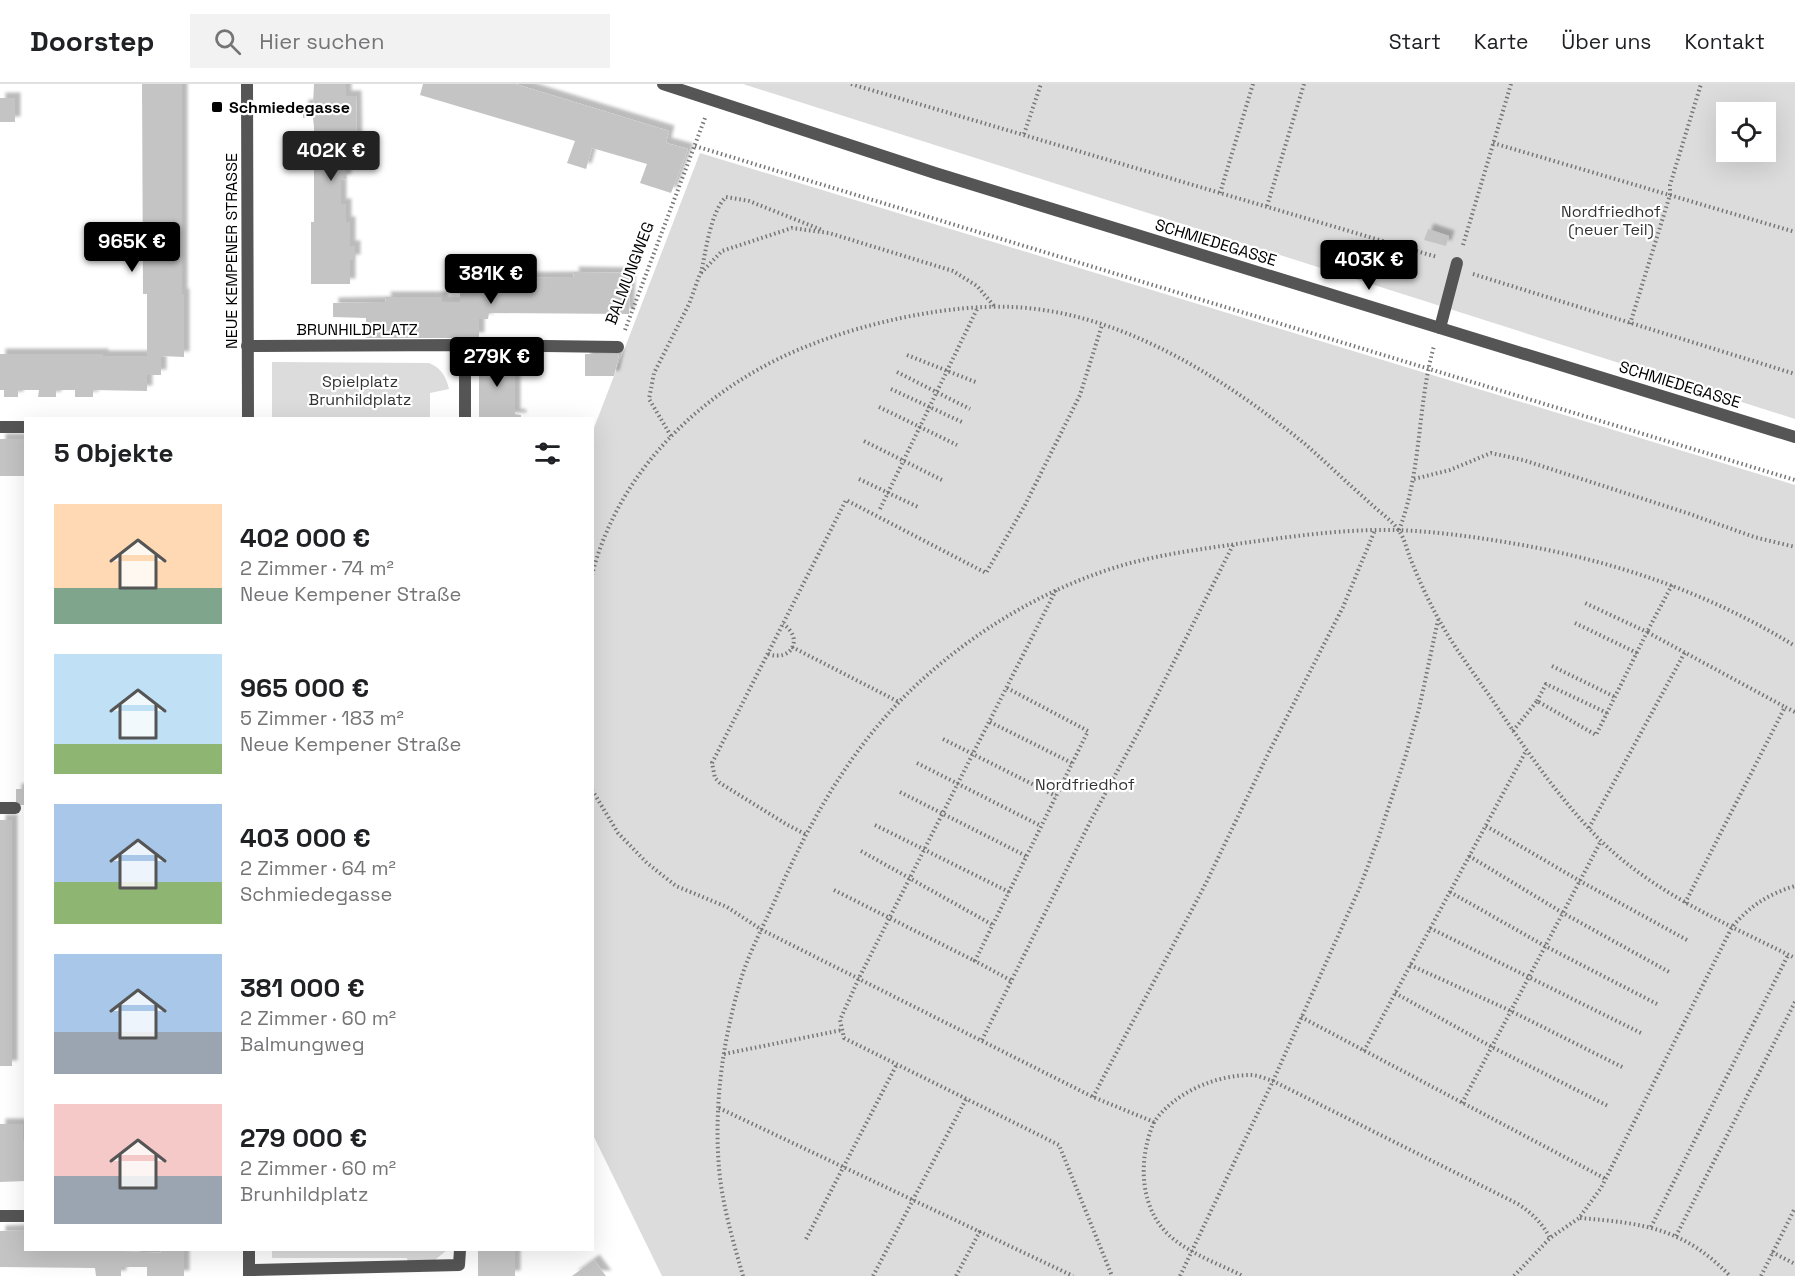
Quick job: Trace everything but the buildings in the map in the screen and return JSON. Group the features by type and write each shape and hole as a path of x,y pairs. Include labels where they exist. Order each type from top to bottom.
{"street":[{"name":"NEUE KEMPENER STRASSE","path":"247,84 248,417"},
{"name":"SCHMIEDEGASSE","path":"663,84 935,173 1795,437"},
{"path":"1440,328 1457,263"},
{"name":"BRUNHILDPLATZ","path":"248,346 465,345"},
{"path":"465,345 465,417"},
{"name":"BALMUNGWEG","path":"465,345 618,347"},
{"path":"0,427 24,428"},
{"path":"0,808 15,808"},
{"path":"0,1216 24,1216"},
{"path":"249,1251 249,1273 460,1271 460,1251"}],"path":[{"path":"851,84 1457,263 1474,274 1795,374"},
{"path":"1024,134 1041,84"},
{"path":"1220,193 1253,84"},
{"path":"1267,206 1304,84"},
{"path":"1457,263 1511,84"},
{"path":"1630,324 1701,84"},
{"name":"BALMUNGWEG","path":"618,347 711,101"},
{"path":"1493,143 1795,232"},
{"path":"695,146 1795,480"},
{"path":"671,436 649,399 654,373 689,304 700,274 715,215 719,204 726,197 749,201 829,232 953,271 977,286 995,307"},
{"path":"700,274 722,251 792,228 829,232"},
{"path":"594,569 607,533 623,499 671,436 721,393 782,357 838,334 921,315 977,308 1012,306 1061,314 1102,325 1142,339 1191,364 1248,399 1314,452 1399,530 1418,577 1439,619 1526,751 1550,783 1601,841 1643,875 1685,903 1795,958"},
{"path":"880,509 977,308"},
{"path":"805,834 720,783 716,778 712,763 846,500 986,573 1025,505 1080,395 1102,325"},
{"path":"1399,530 1408,507 1414,479 1428,369 1440,328"},
{"path":"907,355 978,383"},
{"path":"897,372 970,409"},
{"path":"891,389 964,423"},
{"path":"879,407 957,445"},
{"path":"864,441 942,480"},
{"path":"1414,479 1450,470 1491,453 1523,460 1754,537 1795,547"},
{"path":"860,480 918,507"},
{"path":"1094,1097 1206,883 1269,752 1343,607 1375,530"},
{"path":"743,1276 729,1230 719,1169 718,1107 724,1054 740,983 805,834 843,770 867,738 930,672 994,625 1056,590 1097,573 1132,563 1195,549 1287,536 1399,530 1468,536 1593,560 1672,585 1740,615 1795,646"},
{"path":"982,1040 1091,820 1233,545"},
{"path":"1538,701 1596,735 1672,585"},
{"path":"1056,590 859,978 840,1020 844,1038 1059,1145 1112,1276"},
{"path":"1585,603 1647,632 1795,712"},
{"path":"1180,1276 1273,1080 1378,839 1419,709 1439,619"},
{"path":"1575,623 1636,653"},
{"path":"768,654 776,657 783,656 792,647 795,640 793,633 783,624"},
{"path":"792,647 899,702"},
{"path":"1589,828 1685,652"},
{"path":"1552,666 1615,697"},
{"path":"1513,731 1538,701 1546,684 1607,713"},
{"path":"975,961 1088,731 1007,688"},
{"path":"1685,903 1785,707"},
{"path":"990,722 1072,763"},
{"path":"943,739 1056,796"},
{"path":"1364,1051 1526,751"},
{"path":"917,763 1041,826"},
{"path":"900,792 1026,856"},
{"path":"594,793 618,833 647,863 676,886 727,907 762,930 1094,1097 1154,1122"},
{"path":"875,825 1009,892"},
{"path":"1486,826 1687,940"},
{"path":"1462,1103 1601,841"},
{"path":"861,851 993,925"},
{"path":"1469,856 1563,913 1671,973"},
{"path":"1514,1276 1550,1238 1579,1218 1592,1203 1732,927 1757,902 1780,890 1795,886"},
{"path":"834,890 1012,981"},
{"path":"1450,892 1545,946 1657,1004"},
{"path":"1430,928 1641,1033"},
{"path":"1651,1227 1788,955"},
{"path":"1410,965 1511,1011 1624,1068"},
{"path":"1395,993 1492,1047 1608,1106"},
{"path":"1676,1236 1795,1002"},
{"path":"1301,1017 1606,1179"},
{"path":"724,1054 842,1030"},
{"path":"806,1239 897,1064"},
{"path":"1243,1276 1176,1242 1165,1231 1152,1212 1143,1171 1147,1138 1154,1122 1172,1103 1212,1082 1253,1075 1273,1080 1518,1204 1544,1226 1550,1238"},
{"path":"873,1276 966,1099"},
{"path":"718,1107 1073,1276"},
{"path":"1761,1276 1795,1208"},
{"path":"1579,1218 1635,1223 1676,1236 1708,1257 1730,1276"},
{"path":"956,1276 980,1231"},
{"path":"1772,1252 1795,1264"}],"green space":[{"name":"Nordfriedhof (neuer Teil)","path":"743,84 1795,84 1795,419"},
{"name":"Nordfriedhof","path":"700,153 1795,485 1795,1276 662,1276 594,1137 594,428"},
{"name":"Spielplatz Brunhildplatz","path":"272,362 429,363 442,373 449,389 430,393 430,417 272,417"},
{"path":"272,1251 446,1251 435,1260 408,1263 407,1258 272,1258"}],"place":[{"name":"Schmiedegasse","path":"217,107"}]}
